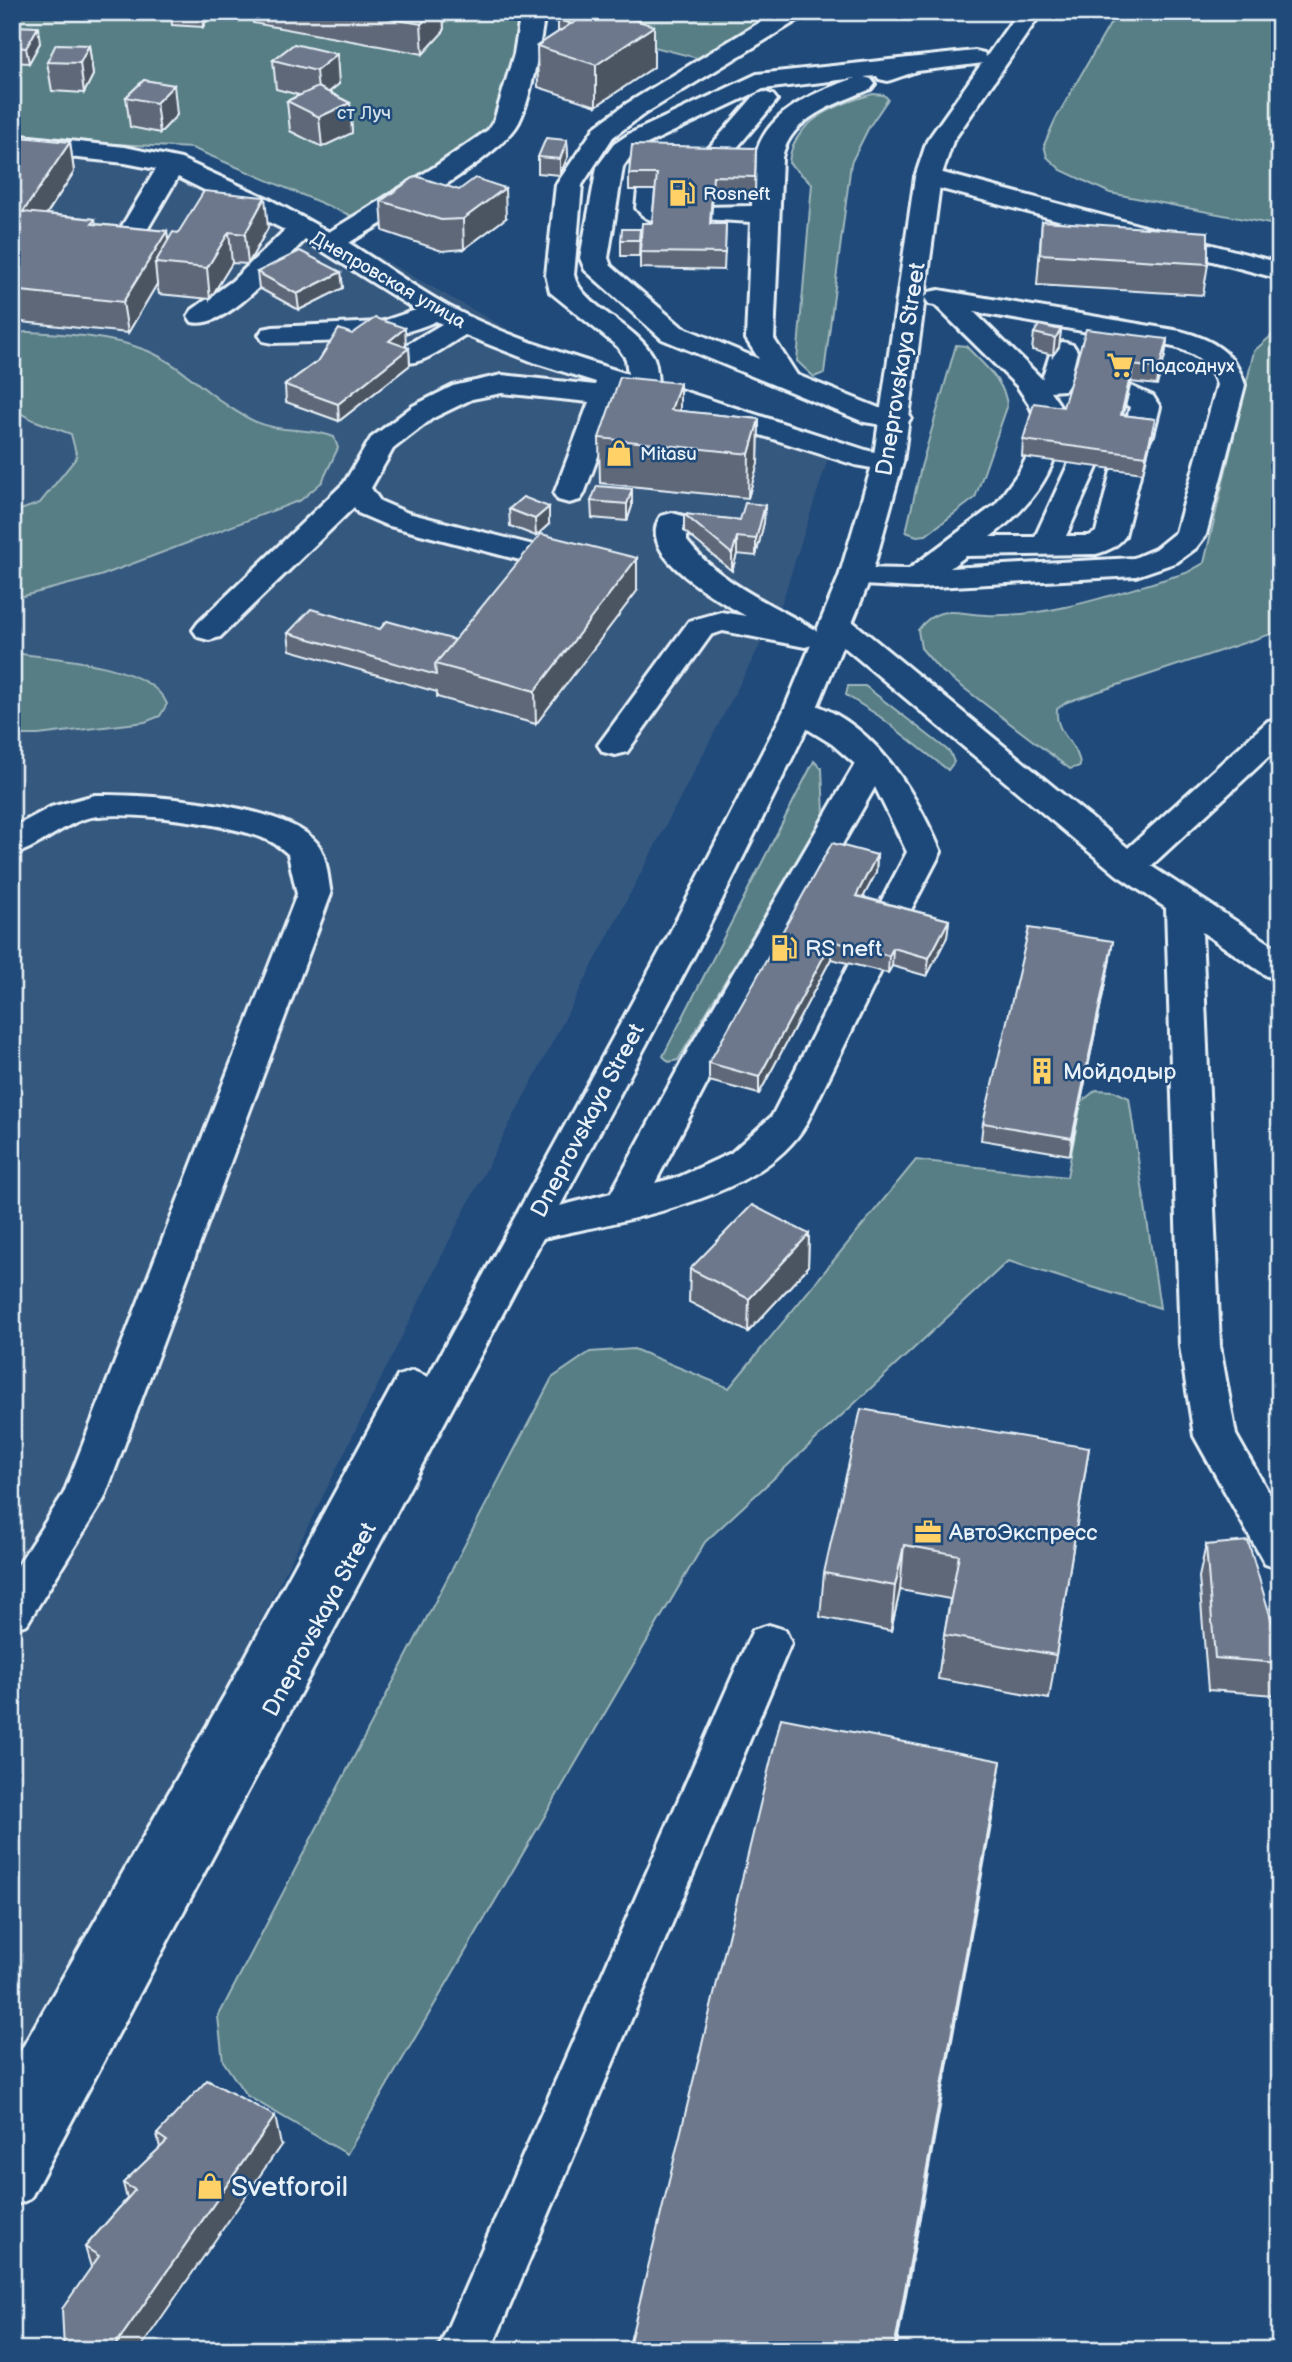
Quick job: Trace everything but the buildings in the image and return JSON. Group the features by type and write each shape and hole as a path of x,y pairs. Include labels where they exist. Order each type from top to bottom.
{"main road":[{"path":"330,243 455,166 497,135 507,121 526,54 533,12"},
{"path":"644,387 640,359 628,341 564,292 560,275 569,185 604,132 633,103 794,12"},
{"name":"Dneprovskaya Street","path":"12,2114 243,1704 498,1230 662,935 778,700 855,577 885,417 911,172 923,137 1007,12"},
{"name":"Dneprovskaya Street","path":"885,417 929,296 928,177 940,141 1030,12"},
{"path":"526,54 552,60"},
{"path":"885,417 787,381 672,333 600,270 593,258 610,167 623,149 638,139 757,82 975,58"},
{"path":"787,381 760,340 765,214 771,145 783,127 797,115 912,64"},
{"path":"658,154 660,150 764,100 862,84"},
{"path":"710,163 764,100"},
{"name":"Днепровская улица","path":"12,143 125,155 172,165 229,190 330,243 437,311 609,386 644,387 876,460"},
{"path":"127,241 172,165"},
{"path":"928,177 1280,271"},
{"path":"712,213 765,214"},
{"path":"202,316 232,297 266,261 302,229"},
{"path":"929,296 1058,385"},
{"path":"855,577 916,579 1136,567 1160,561 1174,553 1191,535 1231,385 1228,369 1217,357 1202,346 1180,339 929,296"},
{"path":"273,335 380,330 402,326 437,311"},
{"path":"408,356 463,324"},
{"path":"1050,422 1044,404 1058,385 1063,351"},
{"path":"209,630 356,488 381,443 423,412 463,392 502,384 609,386 569,494"},
{"path":"1128,394 1143,402 1145,407 1138,435"},
{"path":"729,446 819,443"},
{"path":"916,579 1007,510 1034,473 1040,459"},
{"name":"Dneprovskaya Street","path":"12,2182 293,1668 683,942 800,710 820,631 828,580 876,460"},
{"path":"1047,544 1083,465"},
{"path":"960,547 1096,545 1110,536 1126,471"},
{"path":"356,488 369,507 397,519 609,574"},
{"path":"672,522 669,535 671,542 699,570 820,631 1129,867 1280,967"},
{"path":"615,745 700,628 721,621 820,631"},
{"path":"800,710 832,726 873,761 908,811 923,852 888,921"},
{"path":"1129,867 1280,728"},
{"path":"624,1206 708,1047 873,761"},
{"path":"12,844 34,827 93,806 172,810 228,819 279,832 304,849 314,894 83,1499 12,1611"},
{"path":"1183,902 1200,1346 1215,1436 1280,1552"},
{"path":"1251,947 1280,981"},
{"path":"530,1227 689,1189 744,1163 786,1124 866,967"},
{"path":"464,2350 769,1643"}],"shaded area":[{"path":"12,150 89,156 164,170 232,188 348,240 545,350 833,443 781,605 460,1219 223,1698 12,2076"}],"green space":[{"name":"ст Луч","path":"12,12 773,12 705,60 545,19 516,122 373,225 192,148 12,135"},
{"path":"1117,12 1280,12 1280,226 1110,193 1061,170 1047,157 1044,145 1055,120"},
{"path":"873,94 884,95 888,99 869,127 851,163 824,373 814,377 797,361 812,184 789,163 792,148 807,125 819,116 845,103"},
{"path":"1280,328 1280,631 1067,702 1057,709 1057,718 1059,726 1079,758 1080,766 1070,769 939,669 921,648 918,630 940,613 1011,615 1062,608 1186,573 1204,563 1254,351"},
{"path":"26,332 104,339 148,351 175,366 227,406 256,422 334,437 338,448 322,482 301,500 100,576 12,599 12,513 40,503 77,457 71,434 12,409 12,334"},
{"path":"956,345 966,346 998,381 1007,407 975,498 926,535 917,536 906,532 921,467"},
{"path":"12,653 74,661 121,671 141,679 157,690 167,704 160,716 145,722 38,735 12,735"},
{"path":"848,686 865,686 950,752 954,762 948,770 879,716 846,695"},
{"path":"814,761 822,769 824,815 678,1060 669,1062 663,1056"},
{"path":"1096,1090 1114,1091 1129,1098 1160,1308 1008,1261 705,1542 347,2154 246,2095 223,2061 218,2017 552,1378 590,1352 634,1349 729,1388 916,1160 1067,1177 1081,1102"}],"place":[{"name":"Rosneft","path":"682,193"},
{"name":"Подсоднух","path":"1120,365"},
{"name":"Mitasu","path":"619,453"},
{"name":"RS neft","path":"784,948"},
{"name":"Мойдодыр","path":"1042,1071"},
{"name":"АвтоЭкспресс","path":"928,1532"},
{"name":"Svetforoil","path":"210,2186"}]}
